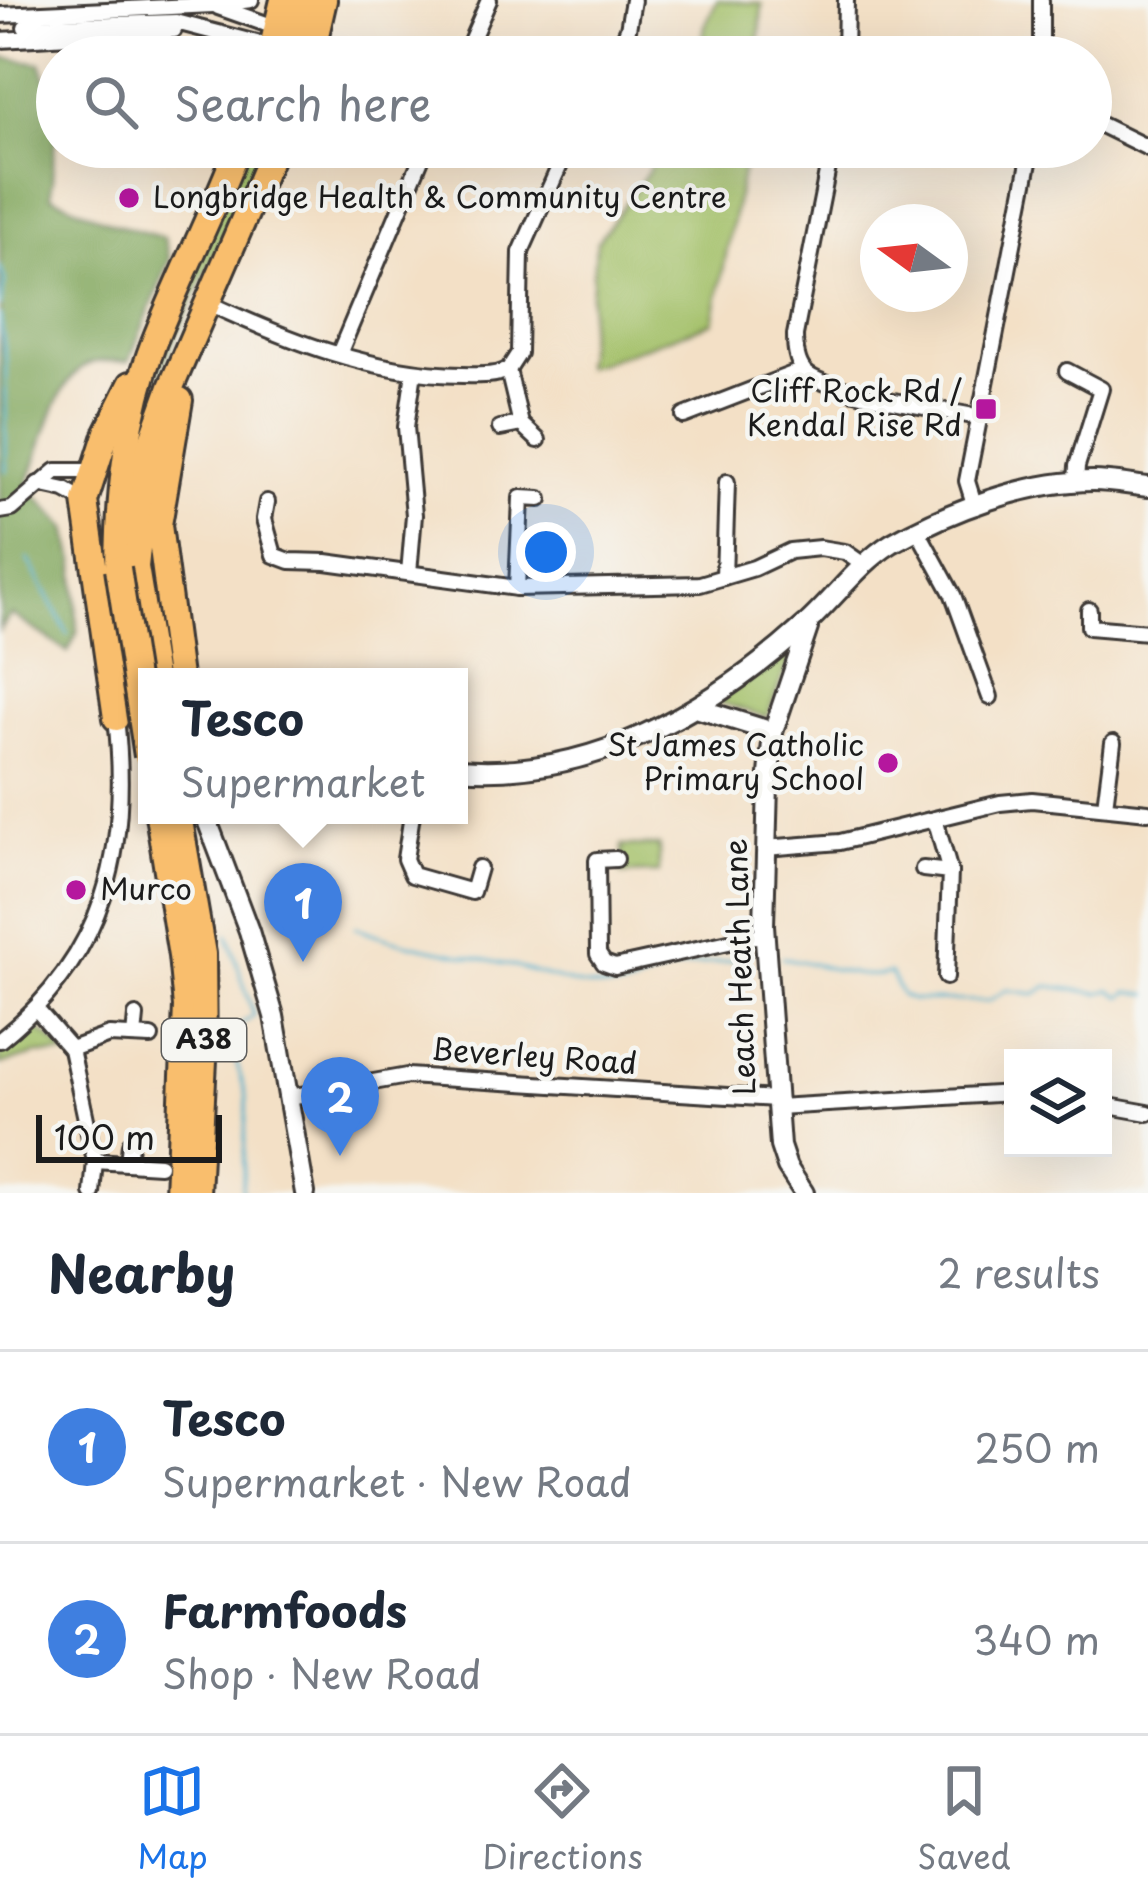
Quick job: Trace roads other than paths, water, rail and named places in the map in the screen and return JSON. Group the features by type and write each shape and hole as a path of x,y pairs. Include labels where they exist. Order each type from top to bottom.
{"highway":[{"path":"283,0 287,36"},
{"path":"292,36 304,0"},
{"path":"296,36 324,0"},
{"path":"116,718 86,501 92,471 107,432 153,346 229,168"},
{"path":"152,668 127,568 148,451 266,168"},
{"path":"178,668 159,525 173,430 196,327"},
{"path":"138,671 119,490 131,423 153,346"},
{"name":"A38","path":"161,824 182,888 205,1006 197,1193"},
{"name":"A38","path":"178,1193 185,1006 179,824"}],"street":[{"path":"0,40 27,22 250,0"},
{"path":"474,36 490,0"},
{"path":"625,36 632,0"},
{"path":"845,36 846,0"},
{"path":"1040,0 1041,36"},
{"path":"213,5 268,36"},
{"path":"0,15 27,22 197,28 235,36"},
{"path":"1112,130 1148,148"},
{"path":"339,354 417,168"},
{"path":"208,303 274,334 414,372 492,375 508,370 518,353 521,252 559,168"},
{"path":"828,168 795,335 803,370 826,385 978,417"},
{"path":"974,507 967,481 1028,168"},
{"path":"508,370 521,424 538,440"},
{"path":"684,416 803,370"},
{"path":"1067,370 1100,389 1076,482"},
{"path":"409,574 414,515 406,427 414,372"},
{"path":"500,428 521,424"},
{"path":"0,511 12,509 56,471 92,471"},
{"path":"724,577 727,482"},
{"path":"468,770 520,771 568,762 699,709 776,652 889,545 974,507 1031,489 1076,482 1148,487"},
{"path":"38,484 86,501"},
{"path":"517,588 521,498 541,499"},
{"path":"267,502 265,519 274,555 290,561 517,588 700,584 790,551 820,548 845,552 865,566"},
{"path":"917,532 952,596 990,698"},
{"path":"1089,610 1089,627 1148,632"},
{"name":"Leach Heath Lane","path":"804,1193 780,1146 765,934 764,848 772,732 813,618"},
{"path":"116,718 138,706"},
{"path":"699,709 740,718 772,732"},
{"path":"116,718 138,720"},
{"path":"0,1040 37,1010 70,967 104,902 117,847 121,768 116,718"},
{"path":"1105,806 1113,743"},
{"path":"764,848 840,842 984,806 1032,800 1148,812"},
{"path":"935,819 950,872 946,977"},
{"path":"208,824 249,931 274,1016 305,1193"},
{"path":"411,824 405,859 412,875 472,892 479,868"},
{"path":"616,860 597,860 598,954 604,963 615,967 765,934"},
{"path":"922,869 950,872"},
{"path":"37,1010 70,1049 94,1161 92,1193"},
{"path":"134,1036 136,1016"},
{"path":"70,1049 109,1035 151,1037"},
{"name":"Beverley Road","path":"290,1097 407,1076 777,1103 1004,1093"},
{"path":"1112,1107 1148,1113"},
{"path":"128,1163 130,1144"},
{"path":"94,1161 159,1166"}],"waterway":[{"path":"0,267 5,281 0,305"},
{"path":"0,315 6,361 6,471"},
{"path":"28,559 68,634"},
{"path":"356,927 412,945 596,988 625,988 679,968 740,959"},
{"path":"228,935 254,1016 238,1026 232,1048 247,1097 242,1193"},
{"path":"783,958 851,973 890,973 902,996 913,1000 988,1001 1007,990 1035,994 1048,986 1099,993 1110,990 1122,997 1128,992 1148,994"}],"place":[{"name":"Longbridge Health & Community Centre","path":"129,198"},
{"name":"Cliff Rock Rd / Kendal Rise Rd","path":"986,409"},
{"name":"St James Catholic Primary School","path":"888,763"},
{"name":"Murco","path":"76,890"},
{"name":"Tesco","path":"303,962"},
{"name":"Farmfoods","path":"340,1156"}]}
